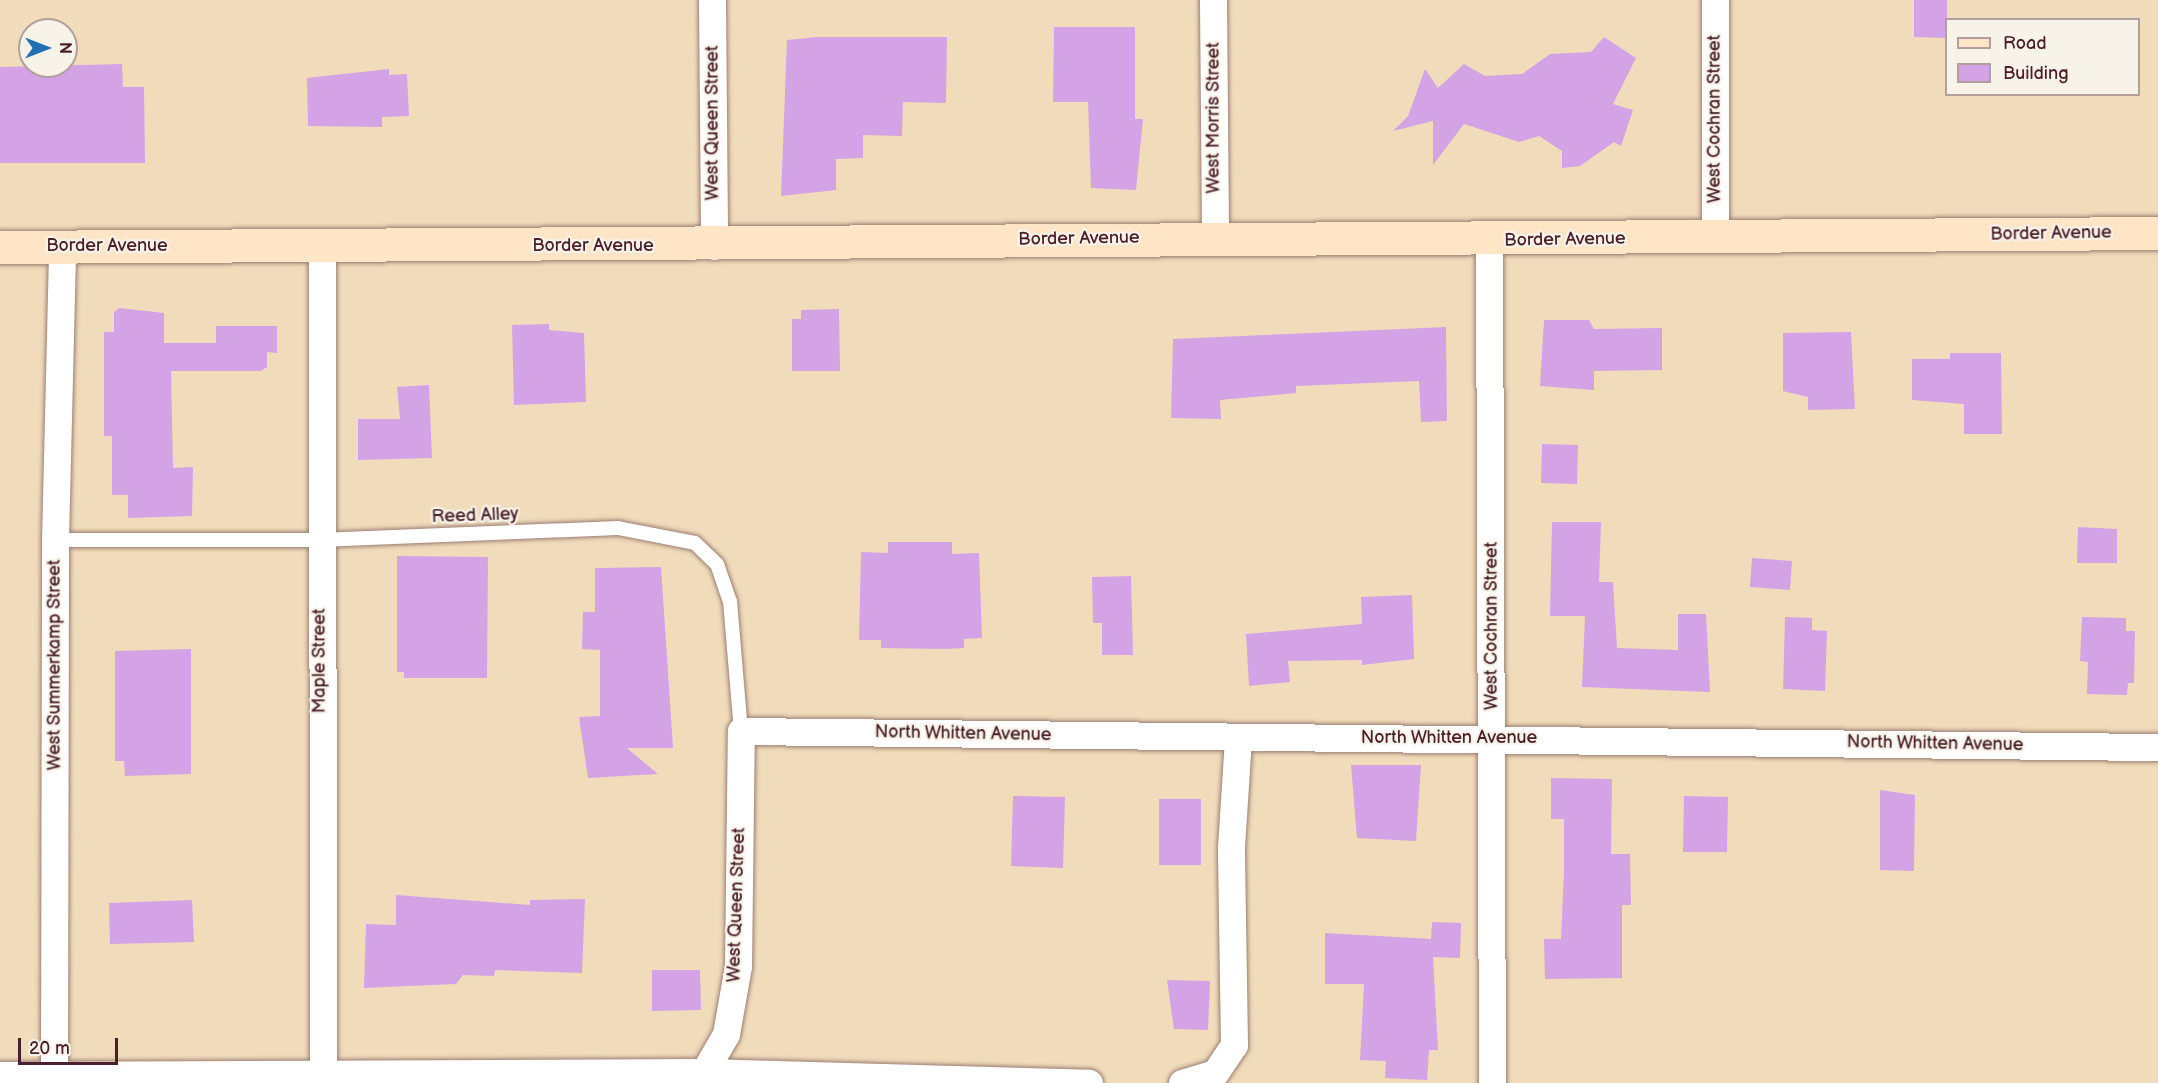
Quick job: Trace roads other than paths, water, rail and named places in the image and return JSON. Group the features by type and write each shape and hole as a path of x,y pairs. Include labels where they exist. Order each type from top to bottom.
{"street":[{"name":"West Queen Street","path":"712,0 714,246"},
{"name":"West Morris Street","path":"1213,0 1215,236"},
{"name":"West Cochran Street","path":"1715,0 1715,238"},
{"name":"Border Avenue","path":"0,247 714,246 1215,236 1489,240 2158,233"},
{"name":"West Cochran Street","path":"1489,240 1493,738 1492,1083"},
{"name":"West Summerkamp Street","path":"55,1079 55,540 62,246"},
{"name":"Maple Street","path":"322,246 319,540 323,1075"},
{"name":"West Queen Street","path":"704,1072 726,1034 738,966 741,731"},
{"name":"North Whitten Avenue","path":"741,731 2158,747"},
{"path":"1182,1083 1215,1073 1234,1045 1236,1014 1231,847 1238,738"},
{"path":"0,1075 55,1079 704,1072 1089,1083"}],"lane":[{"name":"Reed Alley","path":"55,540 319,540 618,528 695,543 717,564 730,601 741,731"}]}
